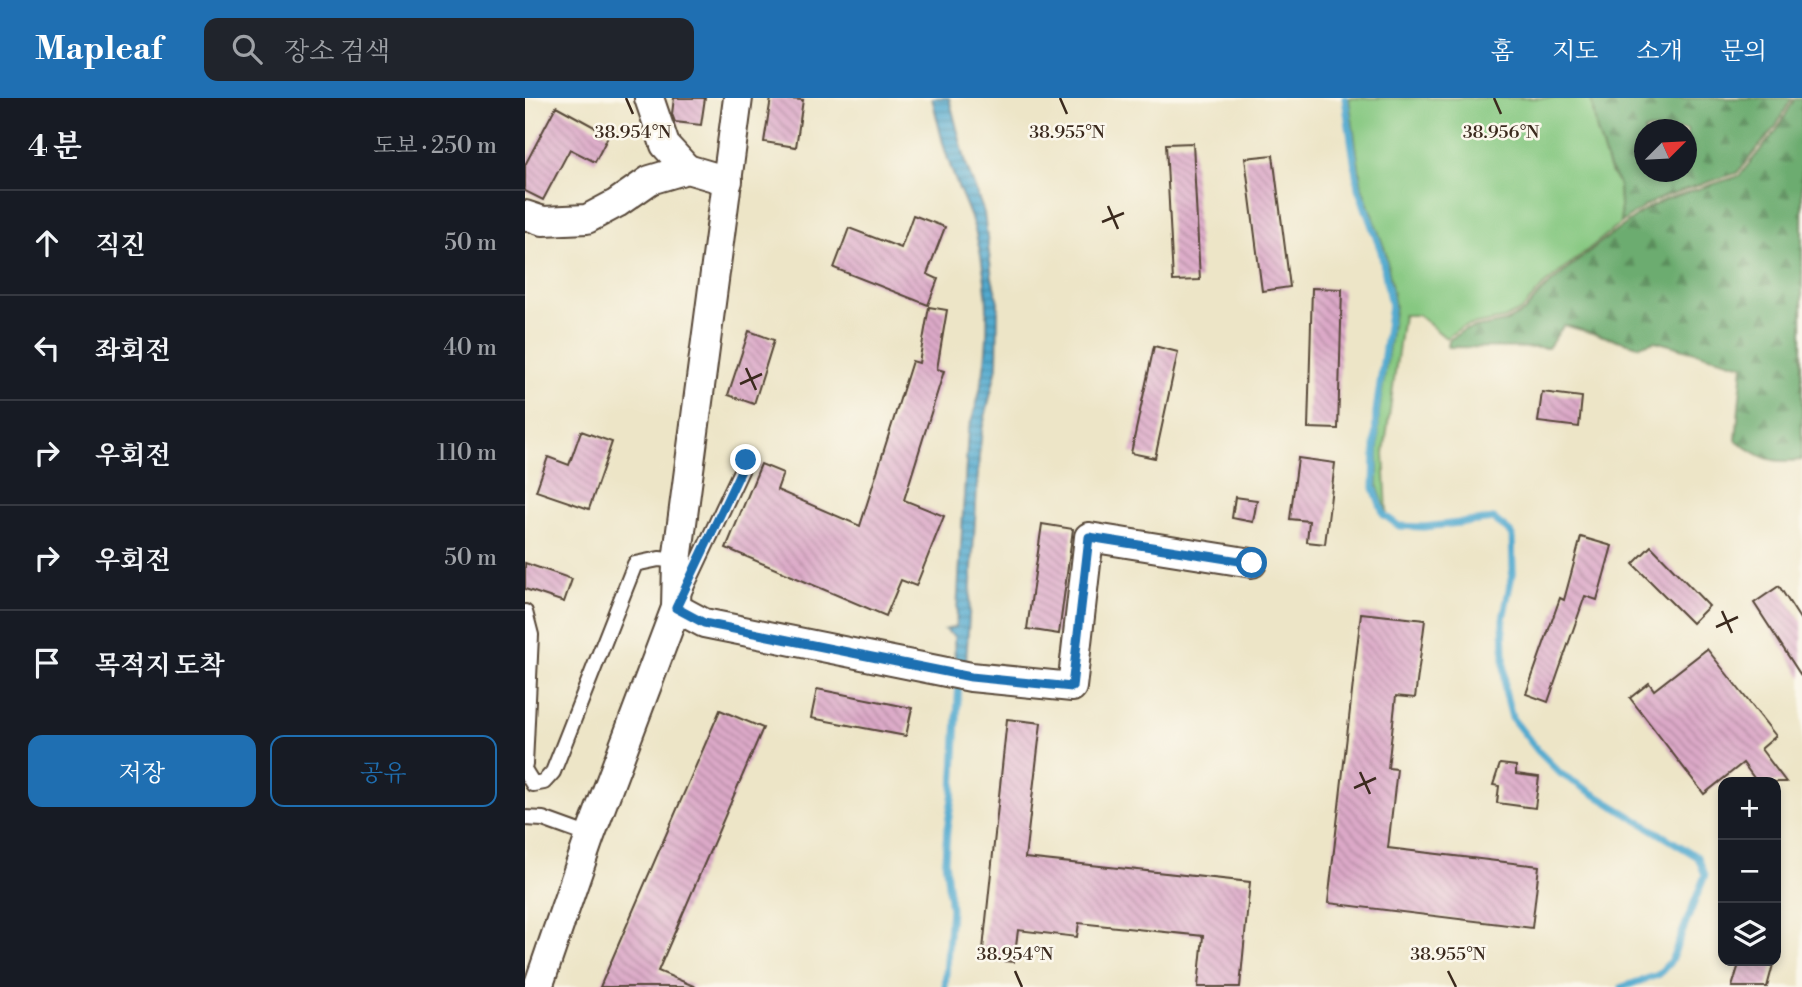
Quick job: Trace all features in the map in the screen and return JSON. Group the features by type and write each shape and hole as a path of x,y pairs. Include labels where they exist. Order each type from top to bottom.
{"street":[{"path":"649,98 665,145 687,169 728,181"},
{"path":"538,987 590,836 676,608 677,561 738,98"},
{"path":"525,215 543,221 587,219 617,203 650,180 687,169"},
{"path":"676,608 704,623 963,675 1072,687 1089,537 1252,563"}],"lane":[{"path":"676,608 746,460"},
{"path":"525,771 533,784 544,782 553,772 635,564 659,559 677,561"},
{"path":"525,612 531,635 525,764"},
{"path":"525,818 543,818 590,836"}],"green space":[{"path":"1349,98 1591,98 1597,131 1609,168 1619,185 1621,223 1543,286 1522,310 1504,319 1462,327 1446,338 1418,315 1403,315 1384,453 1387,513 1378,488 1379,413 1395,306 1385,250 1362,187"},
{"path":"1591,98 1792,98 1775,128 1737,173 1665,196 1621,223 1619,185 1609,168 1597,131"},
{"path":"1795,98 1802,98 1802,460 1782,461 1767,458 1736,440 1743,365 1655,341 1638,346 1564,325 1548,348 1448,347 1449,340 1464,330 1505,322 1524,312 1545,288 1646,209 1666,199 1739,176 1777,130"}],"water":[{"path":"932,98 949,98 967,167 984,213 992,278 998,302 997,367 982,430 979,456 966,664 955,661 954,636 945,630 956,627 968,431 976,407 986,357 987,306 975,230 947,157"}],"building":[{"path":"674,98 705,98 701,125 675,122 672,114"},
{"path":"771,98 803,100 796,147 764,142"},
{"path":"556,106 609,135 595,162 570,149 543,200 525,191 525,165"},
{"path":"1193,143 1200,280 1173,281 1166,144"},
{"path":"1273,155 1290,287 1262,291 1245,158"},
{"path":"913,215 945,227 927,274 938,279 928,305 834,268 849,228 901,248"},
{"path":"1312,288 1342,289 1338,429 1308,428"},
{"path":"929,307 947,310 937,369 944,371 904,500 944,516 916,586 901,580 886,616 726,548 761,464 783,473 777,490 860,526 912,361 919,363"},
{"path":"749,331 774,340 754,404 728,395"},
{"path":"1154,346 1178,352 1155,458 1131,453"},
{"path":"1542,392 1582,397 1579,427 1538,422"},
{"path":"581,431 612,442 589,509 536,491 548,457 569,465"},
{"path":"1298,458 1335,463 1325,544 1307,542 1309,521 1290,519"},
{"path":"1235,497 1257,500 1253,522 1232,518"},
{"path":"1042,524 1073,529 1059,634 1027,629"},
{"path":"1581,537 1612,546 1597,600 1585,596 1548,702 1526,694 1560,598 1564,600"},
{"path":"1651,546 1709,606 1692,623 1633,564"},
{"path":"525,563 572,579 564,602 525,589"},
{"path":"1779,586 1802,622 1802,677 1754,603"},
{"path":"1361,613 1425,620 1415,698 1396,696 1388,768 1397,769 1388,848 1539,866 1532,928 1328,903"},
{"path":"1707,649 1776,736 1761,749 1786,782 1781,782 1781,777 1753,777 1743,763 1725,777 1718,777 1718,783 1704,794 1630,698 1649,683 1654,690"},
{"path":"817,689 912,708 906,736 811,718"},
{"path":"720,710 763,728 658,971 696,987 600,987"},
{"path":"1007,719 1041,723 1025,858 1250,882 1240,987 1198,987 1203,936 1079,923 1077,937 1018,930 1014,962 982,959"},
{"path":"1500,764 1516,766 1516,774 1539,777 1535,808 1497,803 1499,786 1493,785"},
{"path":"1738,966 1773,966 1767,987 1732,987"}],"waterway":[{"path":"1345,98 1358,188 1381,251 1391,306 1376,412 1374,488 1384,515 1399,526 1424,527 1494,519 1512,534 1513,570 1503,619 1505,691 1512,718 1538,751 1561,774 1698,857 1705,875 1671,961 1658,975 1622,987"},
{"path":"945,987 951,909 945,860 953,792 959,681"}],"route":[{"path":"746,460 676,608 704,623 971,677 1072,687 1089,537 1252,563"}]}
